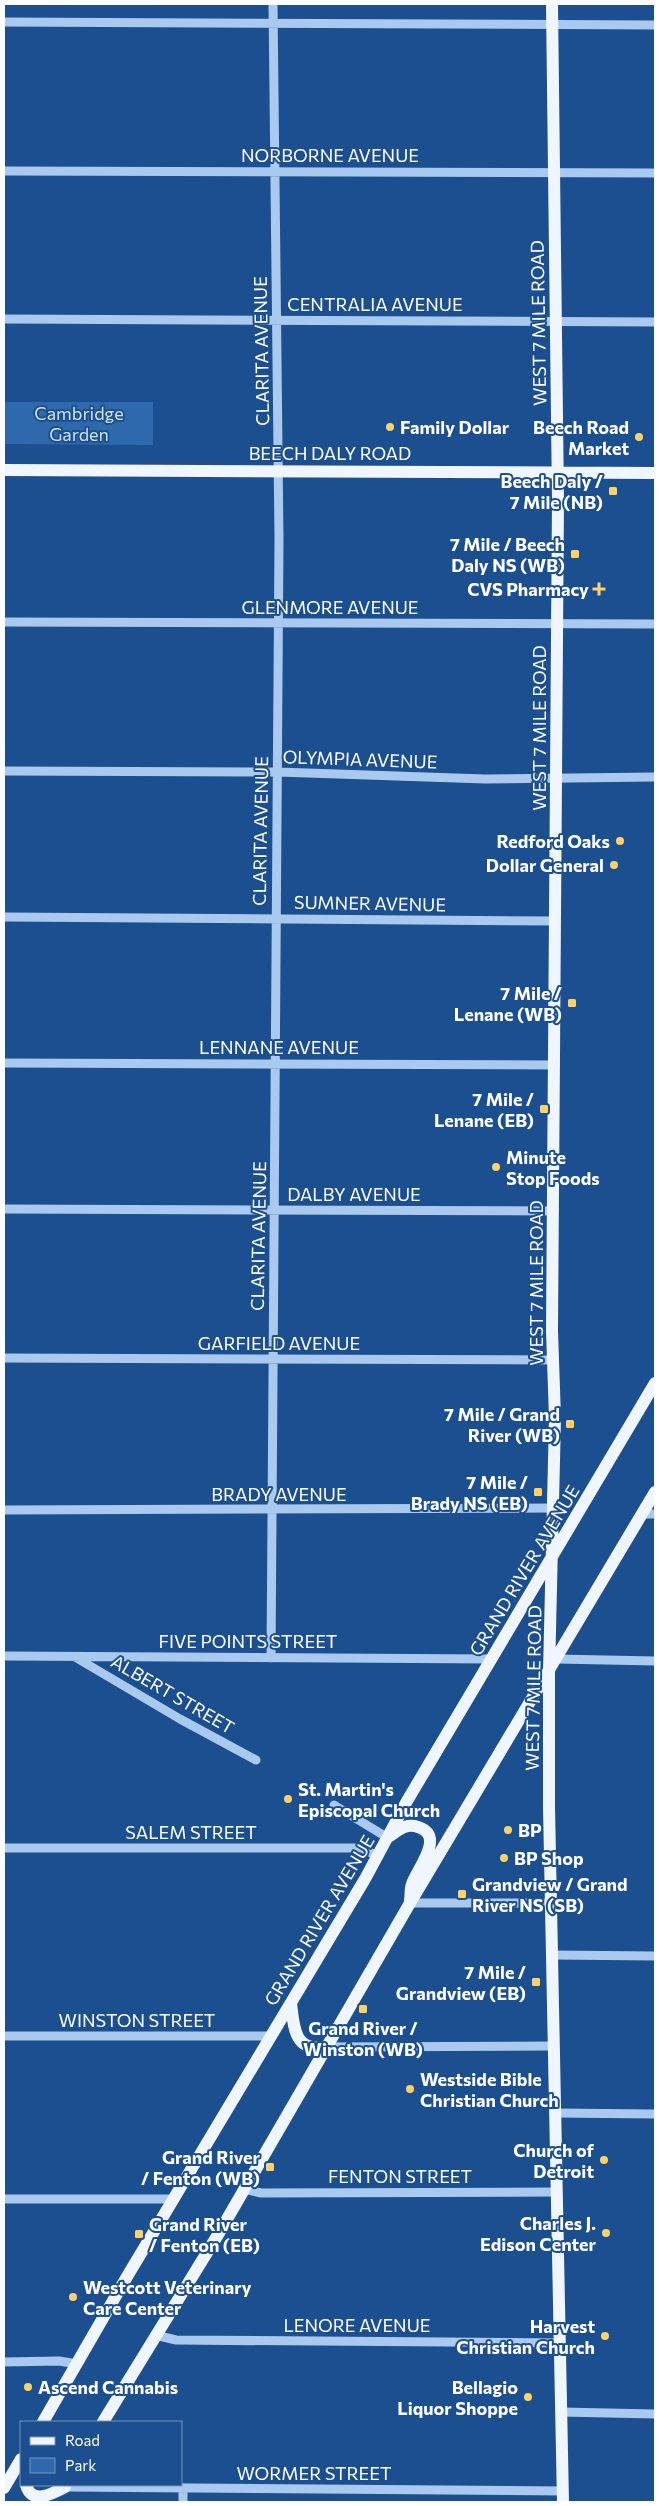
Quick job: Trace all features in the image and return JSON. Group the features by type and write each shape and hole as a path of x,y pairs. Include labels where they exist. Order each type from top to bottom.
{"main road":[{"name":"WEST 7 MILE ROAD","path":"552,4 558,472 553,1360 556,1418 549,1673 551,1903 563,2497"},
{"name":"BEECH DALY ROAD","path":"4,470 655,473"},
{"name":"GRAND RIVER AVENUE","path":"44,2421 655,1383"},
{"path":"104,2421 244,2189 410,1903 549,1673 655,1492"},
{"path":"388,1838 403,1827 411,1825 423,1829 429,1836 428,1853 411,1885 410,1903"},
{"path":"291,2003 294,2029 298,2038 306,2046 326,2047"},
{"path":"4,2488 20,2461"},
{"path":"27,2486 32,2495 39,2497 46,2497 65,2486"},
{"path":"55,2502 65,2486"}],"street":[{"name":"CLARITA AVENUE","path":"271,1658 274,1210 277,1063 279,471 273,4"},
{"path":"4,22 655,25"},
{"name":"NORBORNE AVENUE","path":"4,171 655,173"},
{"name":"CENTRALIA AVENUE","path":"4,319 655,322"},
{"name":"GLENMORE AVENUE","path":"4,622 655,624"},
{"name":"OLYMPIA AVENUE","path":"4,771 278,772 485,779 655,777"},
{"name":"SUMNER AVENUE","path":"4,917 555,921"},
{"name":"LENNANE AVENUE","path":"4,1063 554,1065"},
{"name":"DALBY AVENUE","path":"4,1209 554,1211"},
{"name":"GARFIELD AVENUE","path":"4,1358 553,1360"},
{"name":"BRADY AVENUE","path":"4,1510 555,1508"},
{"path":"641,1514 655,1514"},
{"name":"FIVE POINTS STREET","path":"4,1656 492,1659"},
{"name":"ALBERT STREET","path":"75,1656 180,1719 256,1760"},
{"path":"556,1659 655,1661"},
{"path":"334,1806 388,1838"},
{"name":"SALEM STREET","path":"4,1848 362,1848 378,1856"},
{"path":"410,1903 551,1903"},
{"path":"552,1955 655,1956"},
{"name":"WINSTON STREET","path":"4,2036 270,2036"},
{"path":"326,2047 554,2046"},
{"path":"555,2113 655,2114"},
{"name":"FENTON STREET","path":"244,2189 261,2193 557,2192"},
{"path":"4,2198 173,2199"},
{"name":"LENORE AVENUE","path":"155,2335 176,2340 560,2343"},
{"path":"4,2362 59,2361 78,2364"},
{"path":"561,2412 655,2414"},
{"name":"WORMER STREET","path":"65,2486 563,2497"},
{"path":"183,2489 183,2502"}],"green space":[{"name":"Cambridge Garden","path":"4,402 153,402 153,445 4,444"}],"place":[{"name":"Family Dollar","path":"390,427"},
{"name":"Beech Road Market","path":"639,437"},
{"name":"Beech Daly / 7 Mile (NB)","path":"613,491"},
{"name":"7 Mile / Beech Daly NS (WB)","path":"575,554"},
{"name":"CVS Pharmacy","path":"599,589"},
{"name":"Redford Oaks","path":"620,841"},
{"name":"Dollar General","path":"614,865"},
{"name":"7 Mile / Lenane (WB)","path":"572,1003"},
{"name":"7 Mile / Lenane (EB)","path":"544,1109"},
{"name":"Minute Stop Foods","path":"496,1167"},
{"name":"7 Mile / Grand River (WB)","path":"570,1424"},
{"name":"7 Mile / Brady NS (EB)","path":"538,1492"},
{"name":"St. Martin's Episcopal Church","path":"288,1799"},
{"name":"BP","path":"508,1830"},
{"name":"BP Shop","path":"504,1858"},
{"name":"Grandview / Grand River NS (SB)","path":"462,1894"},
{"name":"7 Mile / Grandview (EB)","path":"536,1982"},
{"name":"Grand River / Winston (WB)","path":"363,2009"},
{"name":"Westside Bible Christian Church","path":"410,2089"},
{"name":"Church of Detroit","path":"604,2160"},
{"name":"Grand River / Fenton (WB)","path":"270,2167"},
{"name":"Charles J. Edison Center","path":"606,2233"},
{"name":"Grand River / Fenton (EB)","path":"139,2234"},
{"name":"Westcott Veterinary Care Center","path":"73,2297"},
{"name":"Harvest Christian Church","path":"605,2336"},
{"name":"Ascend Cannabis","path":"28,2387"},
{"name":"Bellagio Liquor Shoppe","path":"528,2397"}]}
